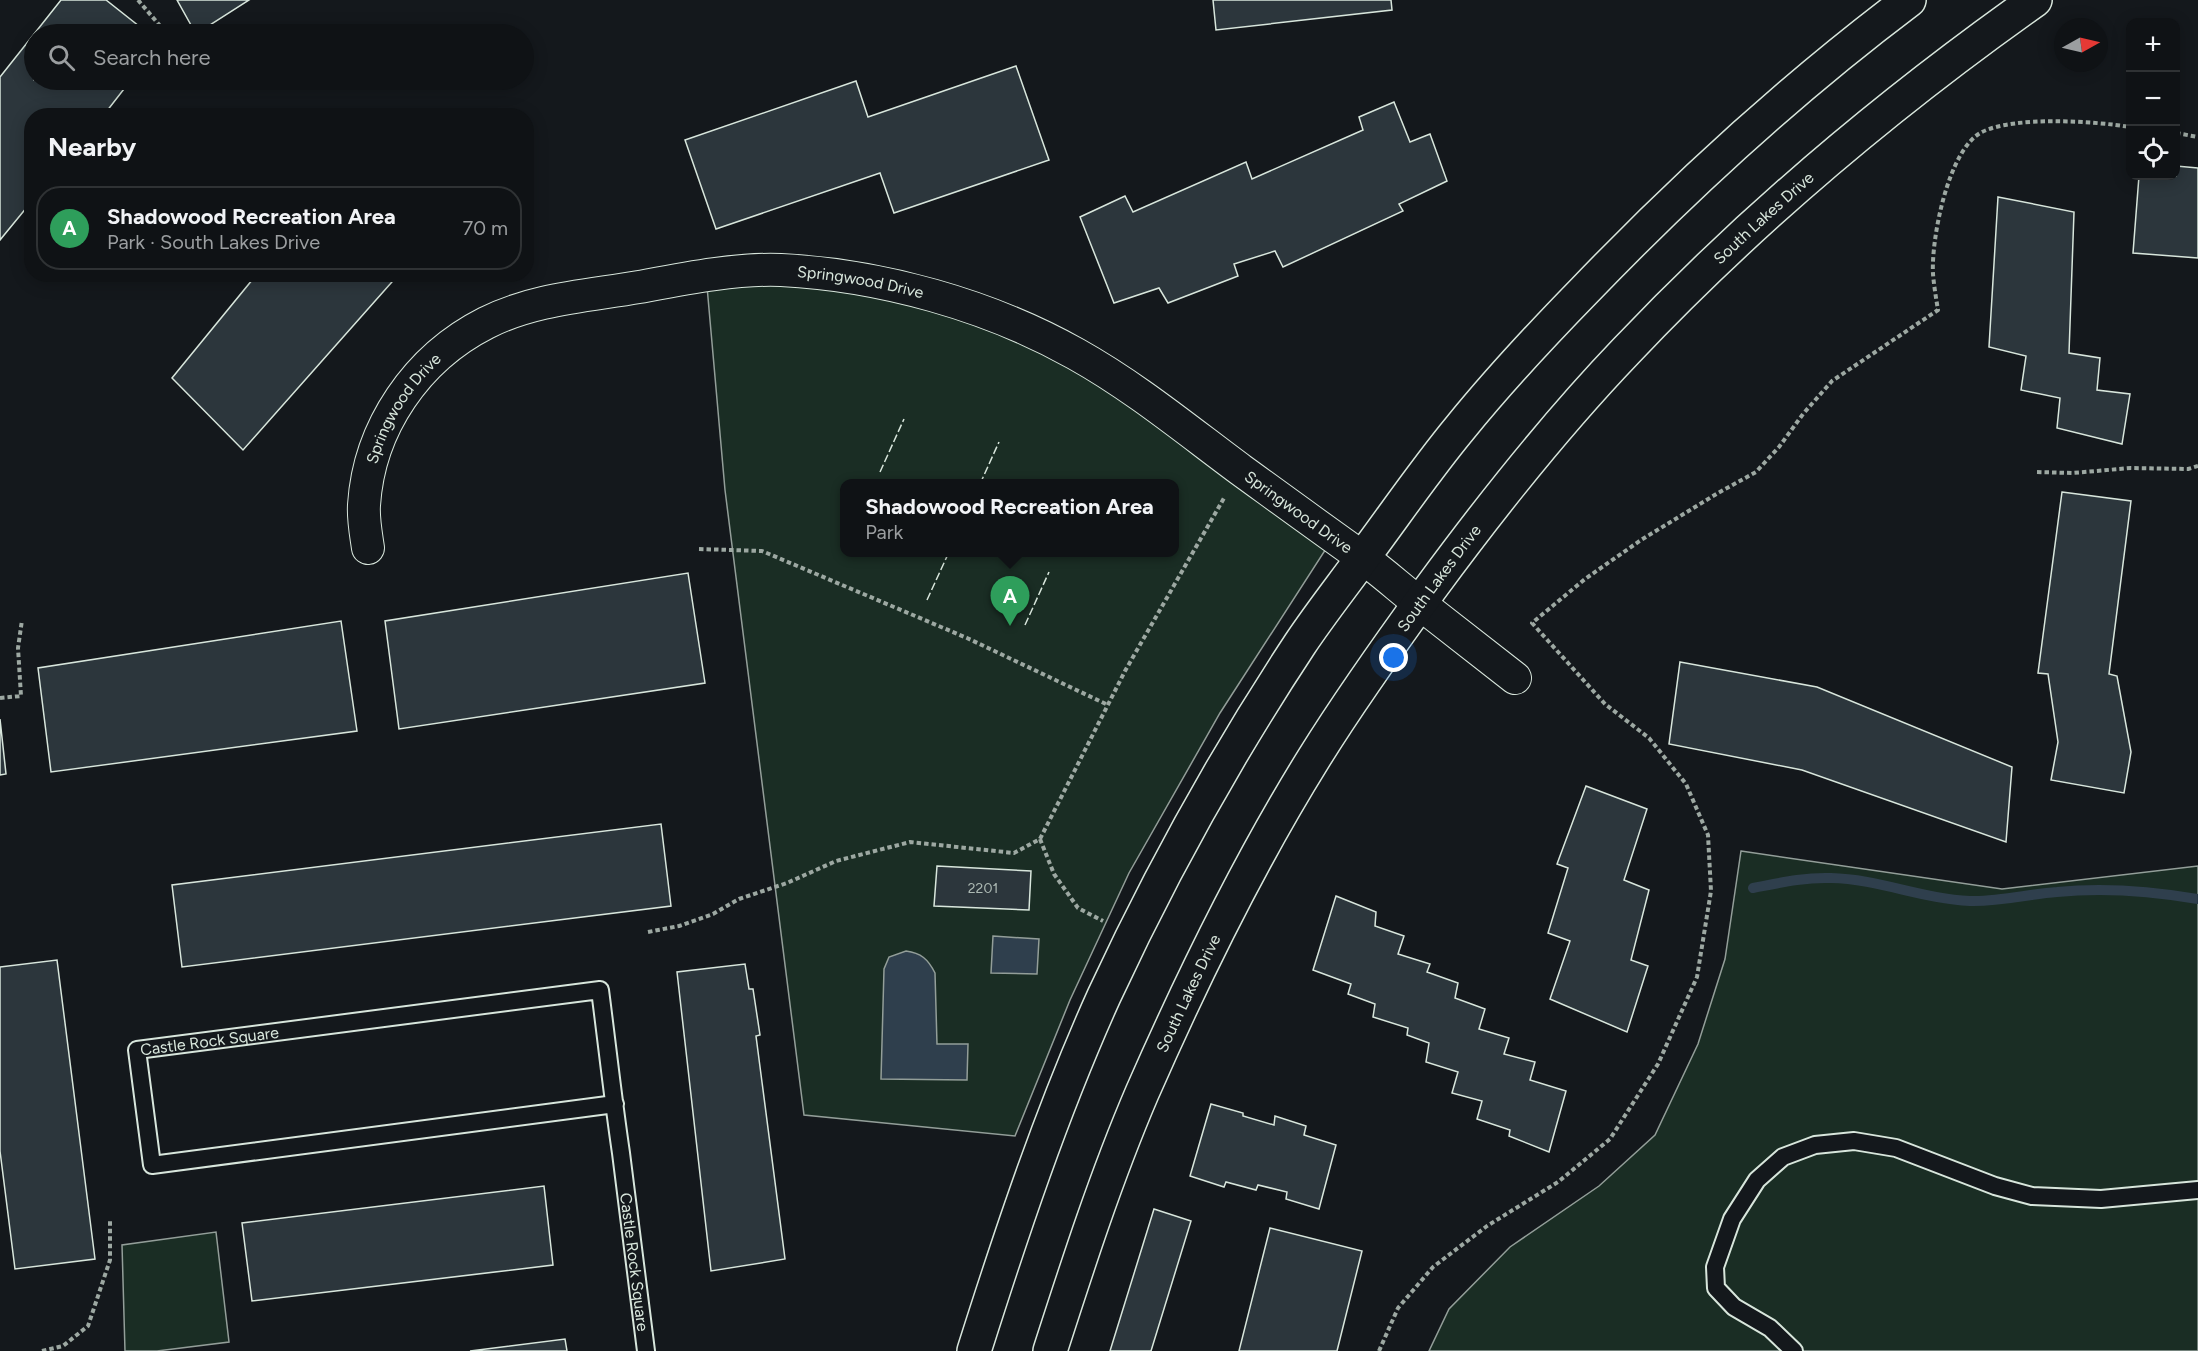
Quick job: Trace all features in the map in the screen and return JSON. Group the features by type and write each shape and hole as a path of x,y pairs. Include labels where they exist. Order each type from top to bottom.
{"main road":[{"path":"974,1351 1014,1226 1057,1108 1104,997 1154,895 1227,762 1301,643 1459,428 1540,336 1627,246 1724,152 1791,93 1909,0"},
{"name":"South Lakes Drive","path":"1050,1351 1097,1205 1142,1093 1206,957 1265,841 1313,760 1419,603 1477,524 1545,443 1623,354 1681,294 1805,179 1861,132 1941,68 2035,0"}],"street":[{"name":"Springwood Drive","path":"368,548 363,507 372,452 389,416 415,379 440,352 468,333 505,314 543,302 592,296 706,275 779,270 871,281 961,303 1032,331 1077,354 1119,381 1363,558 1515,678"}],"lane":[{"name":"Castle Rock Square","path":"615,1104 152,1165 137,1050 600,990 615,1104 646,1351"},
{"path":"1794,1351 1770,1328 1734,1307 1716,1288 1715,1267 1732,1219 1758,1180 1783,1156 1815,1145 1854,1142 1896,1148 1995,1186 2032,1196 2101,1199 2198,1190"}],"path":[{"path":"138,0 158,24"},
{"path":"1379,1351 1398,1308 1433,1267 1487,1226 1558,1182 1610,1139 1658,1064 1697,977 1712,891 1708,835 1686,784 1649,738 1605,704 1532,623 1585,579 1641,540 1756,472 1832,381 1938,310 1933,273 1934,245 1944,196 1960,154 1980,133 2005,124 2044,121 2126,126"},
{"path":"2180,135 2198,137"},
{"path":"2037,472 2072,473 2130,468 2188,469 2198,466"},
{"path":"648,932 713,914 739,899 787,883 836,861 910,842 1014,853 1040,839 1125,671 1226,495"},
{"path":"699,549 762,551 967,638 1108,705"},
{"path":"0,698 21,696 18,648 22,620"},
{"path":"1040,839 1054,874 1078,908 1107,923"},
{"path":"42,1351 63,1346 88,1326 110,1260 110,1221"}],"green space":[{"path":"779,270 1032,331 1333,538 1220,713 1129,873 1070,1000 1015,1136 804,1115 725,490 706,275"},
{"path":"1741,851 2002,889 2198,866 2198,1351 1429,1351 1449,1309 1510,1247 1599,1186 1655,1135 1698,1044 1725,959"},
{"path":"216,1232 229,1342 157,1351 125,1351 122,1245"}],"water":[{"path":"993,936 1039,939 1037,974 991,973"},
{"path":"906,951 924,958 935,973 937,1044 968,1044 967,1080 881,1079 884,969 889,957"}],"building":[{"path":"61,0 106,0 136,24 42,24"},
{"path":"177,0 249,0 212,24 190,24"},
{"path":"1213,0 1391,0 1392,10 1216,30"},
{"path":"24,47 24,90 123,90 109,108 24,108 24,211 0,240 0,77"},
{"path":"1016,66 1049,160 894,213 880,173 716,229 685,140 856,81 868,117"},
{"path":"1394,102 1410,142 1430,134 1447,181 1399,204 1403,211 1283,267 1275,251 1234,264 1238,276 1168,303 1159,288 1114,303 1080,217 1125,196 1133,212 1246,162 1252,179 1363,130 1359,117"},
{"path":"2180,166 2198,168 2198,258 2133,253 2139,180 2180,180"},
{"path":"1998,197 2074,212 2069,353 2100,358 2097,390 2130,394 2122,444 2057,428 2060,398 2021,390 2026,356 1989,347"},
{"path":"250,282 392,282 243,450 172,378"},
{"path":"2062,492 2131,501 2109,674 2117,676 2131,752 2124,793 2051,780 2058,742 2048,674 2038,673"},
{"path":"688,573 705,683 399,729 385,621"},
{"path":"341,621 357,731 51,772 38,668"},
{"path":"1680,662 1817,687 2012,767 2006,842 1802,770 1669,744"},
{"path":"0,719 6,774 0,775"},
{"path":"1586,786 1647,809 1624,880 1649,890 1631,960 1648,966 1627,1032 1550,999 1570,941 1548,933 1568,868 1557,864"},
{"path":"661,824 671,906 182,967 172,885"},
{"path":"937,866 1031,871 1029,910 934,906"},
{"path":"1336,896 1376,912 1375,926 1404,936 1398,954 1430,964 1427,972 1458,983 1455,998 1485,1009 1479,1029 1509,1038 1504,1054 1535,1062 1530,1080 1566,1091 1549,1152 1509,1136 1510,1130 1477,1119 1482,1101 1452,1093 1458,1072 1426,1062 1429,1043 1407,1035 1408,1028 1373,1017 1375,1004 1348,994 1351,984 1313,970"},
{"path":"57,960 95,1259 15,1269 0,1151 0,967"},
{"path":"745,964 749,989 753,989 760,1035 756,1036 785,1259 711,1271 677,972"},
{"path":"1211,1104 1274,1125 1275,1116 1306,1126 1304,1135 1336,1145 1319,1209 1286,1199 1287,1192 1258,1185 1256,1190 1226,1182 1224,1187 1190,1176"},
{"path":"544,1186 553,1265 252,1301 242,1223"},
{"path":"1154,1209 1191,1221 1151,1351 1110,1351"},
{"path":"1270,1228 1362,1251 1337,1351 1239,1351"},
{"path":"565,1339 567,1351 470,1351"}],"waterway":[{"path":"1753,888 1802,879 1831,878 1849,879 1935,897 1970,901 2093,890 2145,892 2198,899"}],"fence":[{"path":"880,472 904,419"},
{"path":"982,479 999,442"},
{"path":"927,600 947,557"},
{"path":"1025,625 1049,572"}],"place":[{"name":"Shadowood Recreation Area","path":"1010,626"}]}
